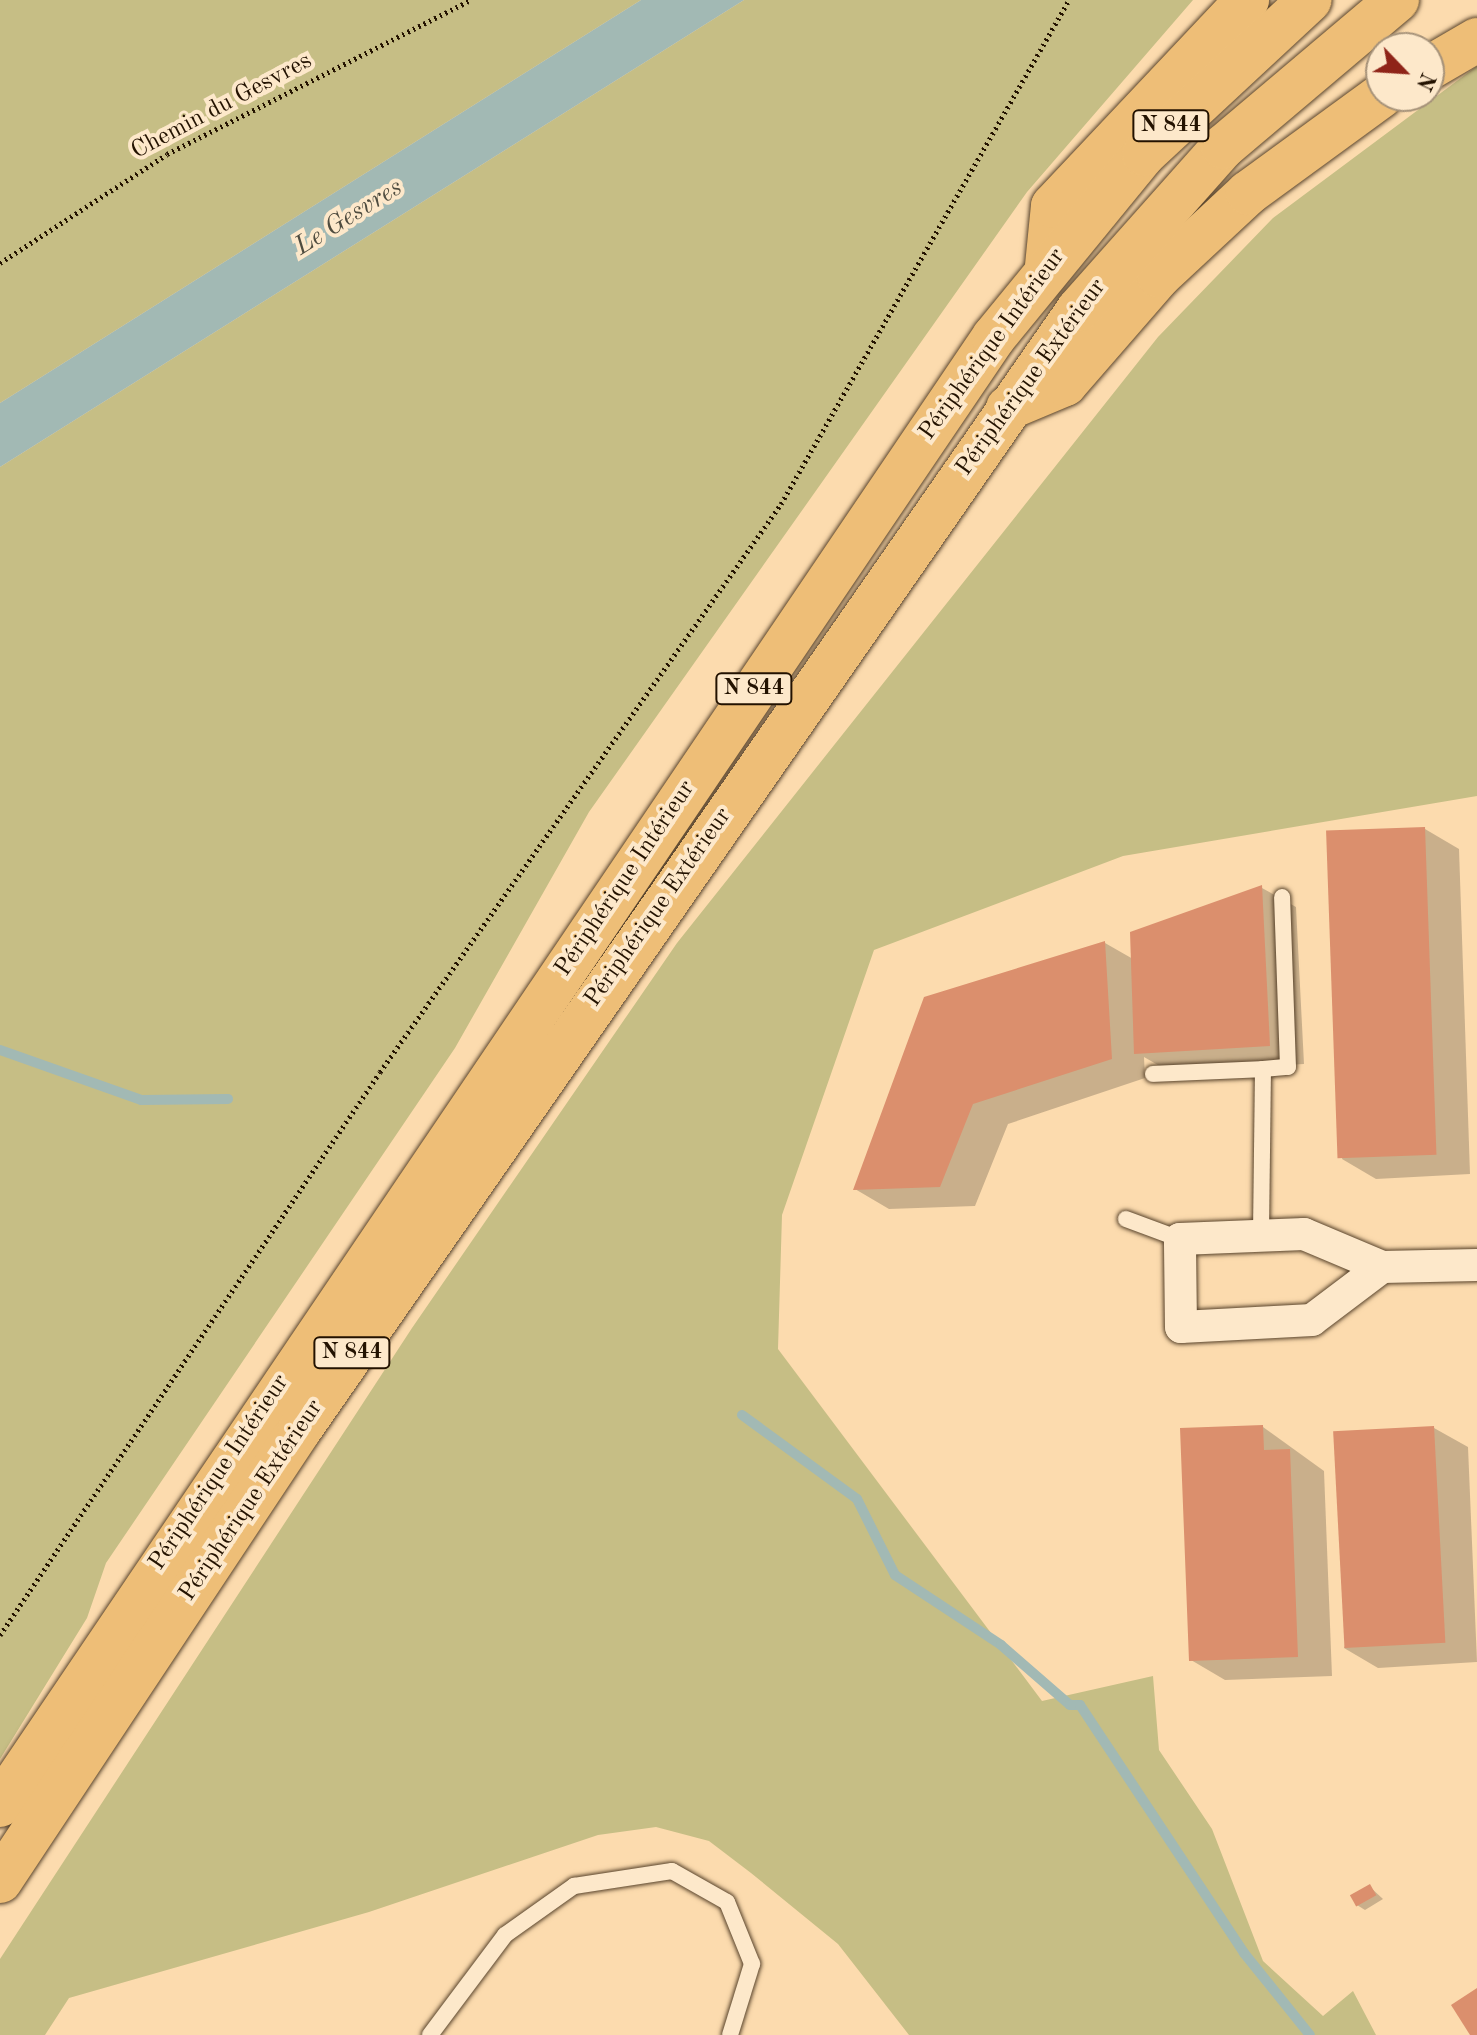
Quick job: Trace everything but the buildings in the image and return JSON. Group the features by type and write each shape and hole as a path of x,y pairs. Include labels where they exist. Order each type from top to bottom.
{"highway":[{"path":"1047,266 1053,206 1247,0"},
{"name":"Périphérique Intérieur","path":"0,1805 1047,266 1191,105 1310,0"},
{"name":"Périphérique Extérieur","path":"0,1881 316,1405 1006,409 1179,192 1314,63 1397,0"},
{"path":"1445,59 1477,40"},
{"path":"1006,409 1065,384 1159,276 1248,193 1365,108"}],"street":[{"path":"1382,1267 1312,1320 1181,1327 1180,1239 1304,1234 1382,1267 1477,1265"}],"lane":[{"path":"1153,1074 1288,1067 1282,897"},
{"path":"1261,1236 1263,1069"},
{"path":"1126,1219 1180,1239"},
{"path":"430,2035 505,1935 574,1886 672,1871 727,1902 752,1964 730,2035"}],"path":[{"name":"Chemin du Gesvres","path":"0,263 167,154 470,0"},
{"path":"0,1635 380,1072 781,504 982,141 1069,0"}],"shaded area":[{"path":"0,0 641,0 0,403"},
{"path":"744,0 1193,0 1027,192 589,812 455,1048 106,1563 87,1618 0,1759 0,467"},
{"path":"1477,66 1477,796 1123,856 874,950 782,1215 778,1349 1042,1701 1153,1676 1159,1750 1212,1829 1263,1961 1323,2016 1353,1991 1376,2035 909,2035 838,1944 709,1841 656,1827 598,1835 369,1912 69,1998 45,2035 0,2035 0,1959 412,1328 677,943 1158,337 1273,218 1415,112 1445,112 1445,90"}],"water":[{"name":"Le Gesvres","path":"641,0 744,0 0,467 0,403"}],"waterway":[{"path":"0,1050 141,1100 228,1099"},
{"path":"742,1415 857,1499 895,1575 1001,1645 1070,1705 1080,1705 1244,1953 1310,2035"}]}
